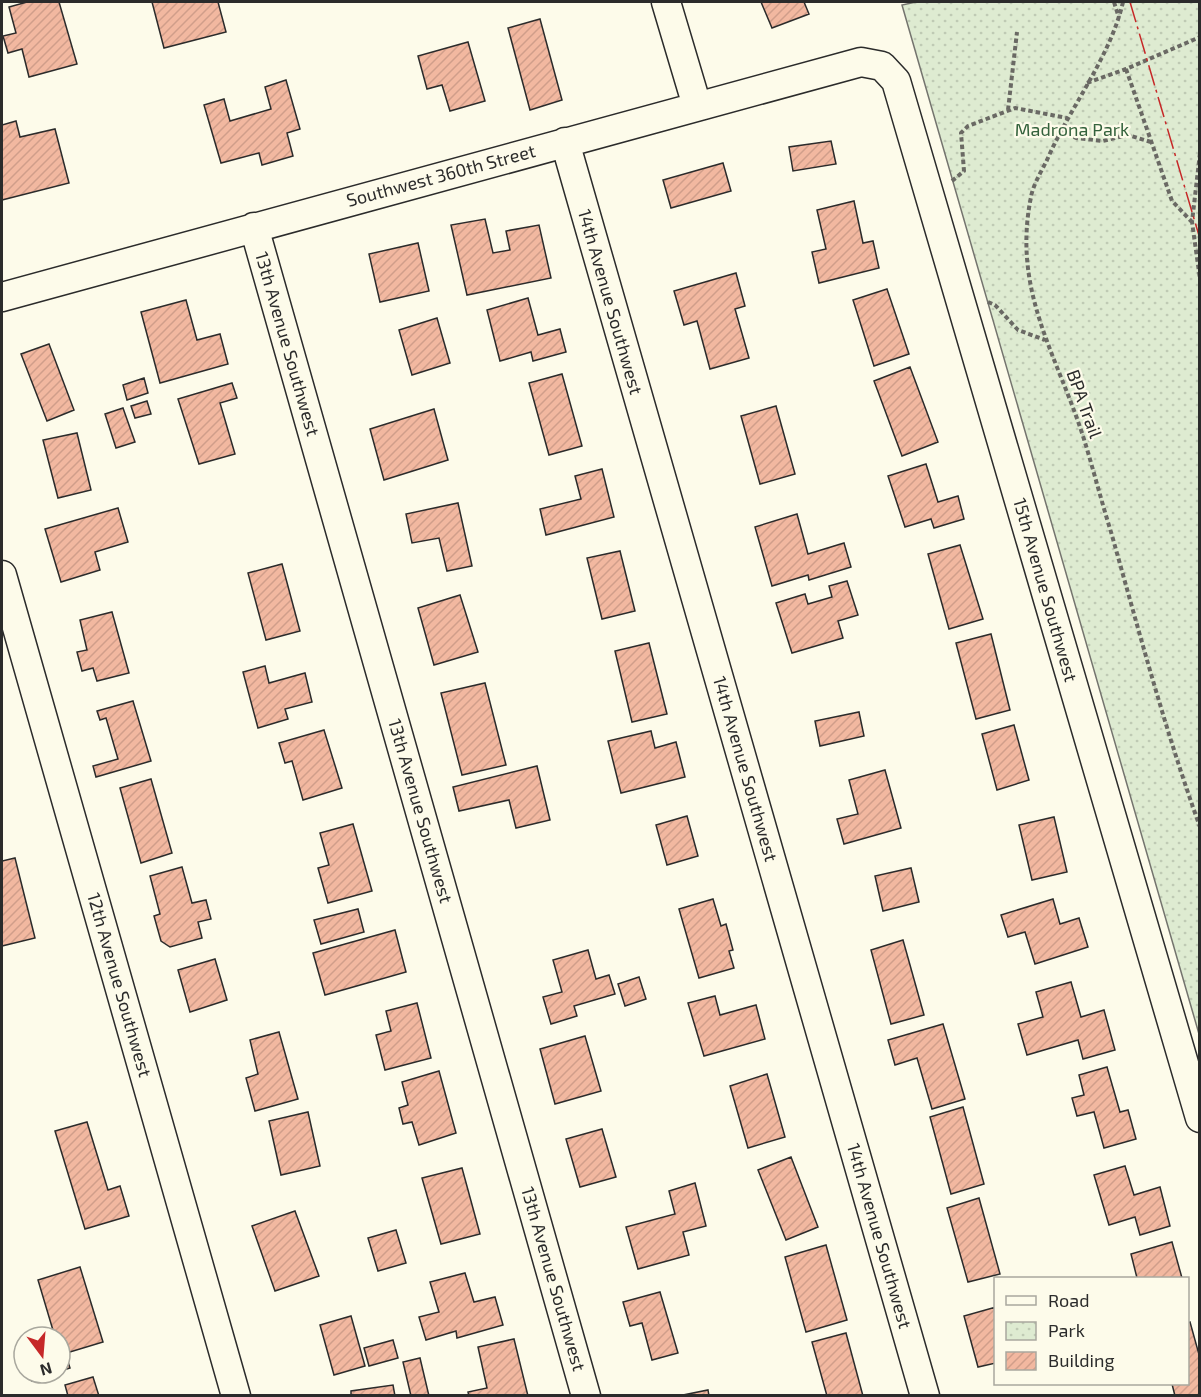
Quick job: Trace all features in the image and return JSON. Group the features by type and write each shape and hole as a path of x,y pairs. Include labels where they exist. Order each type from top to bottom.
{"street":[{"path":"666,2 698,106"},
{"name":"Southwest 360th Street","path":"2,297 861,62 882,66"},
{"name":"15th Avenue Southwest","path":"882,66 896,81 1200,1118"},
{"name":"14th Avenue Southwest","path":"565,142 925,1395"},
{"name":"13th Avenue Southwest","path":"254,227 586,1395"},
{"name":"12th Avenue Southwest","path":"2,575 237,1395"}],"path":[{"path":"1114,2 1119,19"},
{"name":"BPA Trail","path":"1123,2 1119,19 1106,49 1060,131 1031,195 1024,249 1033,298 1046,340 1083,435 1176,762 1200,827"},
{"path":"1008,110 1017,32"},
{"path":"1087,83 1200,37"},
{"path":"1126,69 1172,201 1192,222"},
{"path":"930,199 964,171 961,134 968,126 1015,108 1067,118"},
{"path":"1060,131 1076,138 1103,141 1128,135 1151,142"},
{"path":"1200,153 1192,222 1200,279"},
{"path":"957,289 995,305 1018,330 1046,340"}],"green space":[{"name":"Madrona Park","path":"916,2 1199,2 1199,1034 902,5"}],"building":[{"path":"27,2 59,2 77,64 29,77 22,49 8,53 3,36 16,33 9,7"},
{"path":"152,2 218,2 226,32 164,48"},
{"path":"761,2 804,2 809,14 772,28"},
{"path":"540,19 562,100 530,110 508,28"},
{"path":"468,42 485,101 450,111 442,85 427,89 418,56"},
{"path":"286,80 300,129 287,133 293,156 262,165 259,153 221,163 204,105 224,99 230,121 271,109 265,87"},
{"path":"16,121 20,137 55,129 69,183 2,200 2,125"},
{"path":"831,141 836,164 793,171 789,147"},
{"path":"723,163 731,191 671,208 663,180"},
{"path":"854,201 863,243 873,241 879,268 819,283 812,252 826,249 817,210"},
{"path":"485,219 493,253 510,250 506,231 539,225 551,278 467,295 451,225"},
{"path":"418,243 429,291 380,302 369,254"},
{"path":"736,273 745,306 735,309 749,358 710,369 697,321 684,325 674,291"},
{"path":"887,289 909,354 874,366 853,300"},
{"path":"528,298 538,335 560,329 566,352 533,361 531,352 500,361 487,310"},
{"path":"186,300 197,340 220,334 228,364 160,383 141,312"},
{"path":"437,318 450,363 412,375 399,330"},
{"path":"49,344 74,410 47,421 21,354"},
{"path":"910,367 938,442 902,456 874,381"},
{"path":"562,374 582,446 549,455 529,383"},
{"path":"144,378 148,393 127,400 123,385"},
{"path":"232,383 237,398 220,403 235,454 199,464 178,399"},
{"path":"147,401 151,414 135,418 131,406"},
{"path":"776,406 795,474 760,484 741,416"},
{"path":"123,408 135,442 116,448 105,414"},
{"path":"434,409 448,460 384,480 370,429"},
{"path":"77,433 91,490 58,498 43,440"},
{"path":"926,464 938,502 958,496 964,519 934,528 931,519 905,527 888,476"},
{"path":"602,469 614,517 546,535 540,509 581,499 575,476"},
{"path":"458,503 472,566 447,571 439,538 412,543 406,514"},
{"path":"118,508 128,542 95,552 100,570 61,582 45,529"},
{"path":"797,514 808,554 844,543 851,567 809,580 808,575 772,586 755,527"},
{"path":"960,545 983,619 949,629 928,554"},
{"path":"620,551 635,611 602,619 587,558"},
{"path":"282,564 300,631 266,640 248,573"},
{"path":"847,581 858,615 838,621 843,638 792,653 776,603 805,594 808,604 832,597 829,586"},
{"path":"460,595 478,652 434,665 418,608"},
{"path":"112,612 129,673 97,681 93,668 82,671 77,652 87,650 80,620"},
{"path":"991,634 1010,710 976,719 956,643"},
{"path":"649,643 667,714 632,722 615,651"},
{"path":"265,666 269,683 305,673 312,702 285,709 288,719 258,728 243,672"},
{"path":"485,683 506,765 462,775 441,693"},
{"path":"133,701 151,761 96,777 93,766 118,759 106,718 100,720 97,711"},
{"path":"859,712 864,736 820,746 815,721"},
{"path":"1014,725 1029,780 997,790 982,734"},
{"path":"324,730 342,788 303,800 292,761 285,763 279,743"},
{"path":"651,731 655,748 676,742 685,777 621,793 608,741"},
{"path":"537,766 550,820 516,828 509,800 459,811 453,787"},
{"path":"885,770 901,828 844,844 837,819 858,814 849,780"},
{"path":"151,779 172,853 141,863 120,788"},
{"path":"687,816 698,856 667,865 656,825"},
{"path":"1054,817 1067,872 1032,880 1019,825"},
{"path":"353,824 372,891 328,903 318,868 329,865 320,833"},
{"path":"15,858 35,938 2,946 2,861"},
{"path":"182,867 192,903 206,900 211,919 198,922 202,938 170,947 161,941 154,916 160,914 150,876"},
{"path":"911,868 919,902 883,911 875,876"},
{"path":"713,899 721,926 726,924 733,950 729,951 734,968 699,978 679,909"},
{"path":"1053,899 1060,924 1079,918 1088,947 1035,964 1025,932 1008,937 1001,915"},
{"path":"358,909 364,932 321,944 314,920"},
{"path":"395,930 406,972 325,995 313,953"},
{"path":"903,940 924,1015 891,1024 871,950"},
{"path":"588,950 596,979 609,975 615,994 574,1006 577,1016 551,1024 543,997 562,992 553,960"},
{"path":"215,959 227,1000 190,1012 178,970"},
{"path":"639,977 646,999 625,1006 618,984"},
{"path":"1071,982 1081,1017 1104,1010 1115,1050 1083,1059 1078,1040 1027,1055 1018,1024 1043,1017 1036,992"},
{"path":"715,996 720,1015 756,1005 765,1039 704,1056 688,1003"},
{"path":"417,1003 431,1058 385,1070 376,1035 391,1031 386,1011"},
{"path":"943,1024 965,1099 932,1109 917,1058 895,1065 888,1040"},
{"path":"279,1032 298,1099 255,1111 246,1078 258,1074 250,1040"},
{"path":"585,1036 601,1091 555,1104 540,1049"},
{"path":"1107,1067 1120,1112 1128,1110 1136,1139 1104,1148 1094,1112 1077,1116 1072,1098 1084,1095 1079,1075"},
{"path":"439,1071 456,1133 419,1145 412,1122 403,1124 399,1108 408,1105 402,1082"},
{"path":"767,1074 785,1137 748,1148 730,1086"},
{"path":"963,1107 984,1184 951,1194 930,1117"},
{"path":"308,1112 320,1166 281,1175 269,1121"},
{"path":"87,1122 108,1190 120,1186 129,1216 85,1229 55,1131"},
{"path":"602,1129 616,1177 580,1187 566,1139"},
{"path":"791,1157 818,1227 786,1240 758,1170"},
{"path":"1125,1166 1134,1195 1160,1187 1170,1226 1140,1235 1135,1217 1109,1225 1094,1175"},
{"path":"462,1168 480,1234 441,1244 422,1178"},
{"path":"695,1183 706,1226 683,1232 689,1255 638,1269 626,1227 675,1214 669,1191"},
{"path":"979,1198 1000,1274 968,1282 947,1208"},
{"path":"295,1211 319,1276 275,1291 252,1226"},
{"path":"396,1230 406,1263 378,1271 368,1238"},
{"path":"1172,1242 1182,1277 1137,1277 1131,1254"},
{"path":"826,1245 847,1320 806,1332 785,1257"},
{"path":"80,1267 103,1342 72,1351 72,1325 51,1325 38,1280"},
{"path":"465,1273 474,1302 495,1297 503,1325 457,1338 456,1331 426,1340 419,1317 439,1312 430,1282"},
{"path":"660,1292 678,1353 652,1360 642,1323 630,1326 623,1302"},
{"path":"994,1308 994,1363 978,1367 964,1316"},
{"path":"351,1316 365,1366 334,1375 320,1325"},
{"path":"1189,1322 1200,1358 1200,1396 1175,1396 1172,1385 1189,1385"},
{"path":"846,1333 863,1396 827,1396 812,1342"},
{"path":"514,1339 528,1396 469,1396 468,1392 487,1388 478,1347"},
{"path":"393,1340 398,1358 369,1366 364,1348"},
{"path":"420,1358 429,1396 411,1396 403,1362"},
{"path":"93,1377 99,1396 68,1396 65,1385 72,1385 72,1383"},
{"path":"393,1385 395,1396 351,1396 351,1391"},
{"path":"708,1390 709,1396 678,1396"}],"power":[{"path":"1130,2 1200,239"}]}
